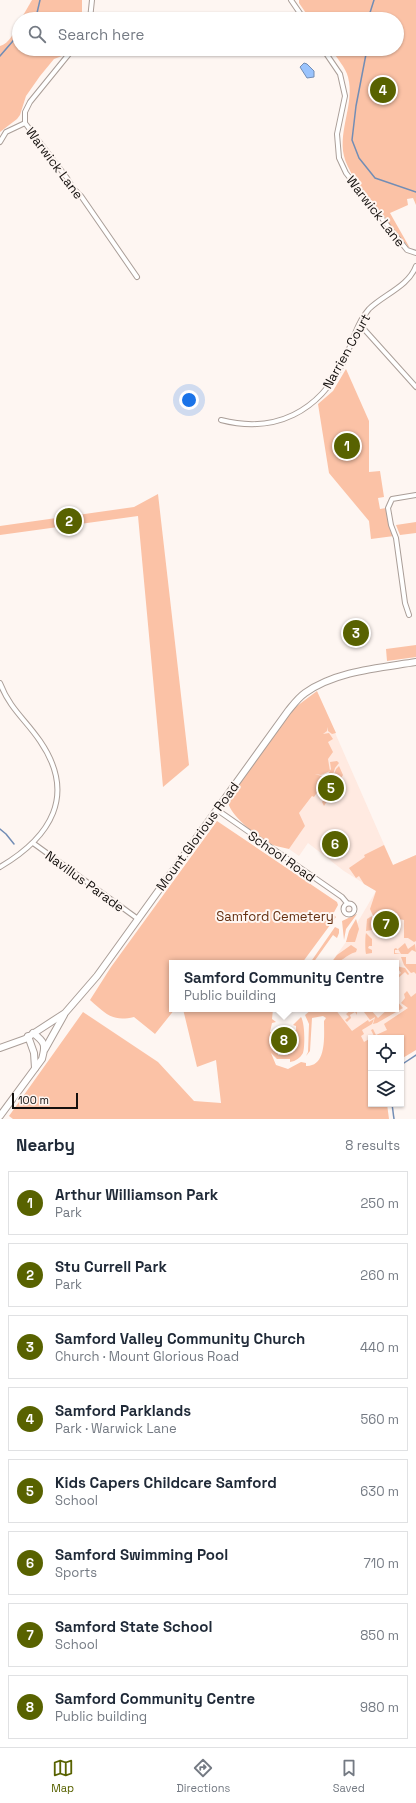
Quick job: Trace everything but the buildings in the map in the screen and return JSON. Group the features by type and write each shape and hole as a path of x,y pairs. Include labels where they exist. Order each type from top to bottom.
{"main road":[{"name":"Mount Glorious Road","path":"0,1048 31,1035 65,1013 97,976 216,809 288,711 304,693 333,678 367,670 416,662"},
{"path":"1,1117 42,1059 45,1049 65,1013"},
{"path":"31,1035 42,1040 45,1049"},
{"path":"31,1035 35,1068"}],"street":[{"path":"91,12 92,0"},
{"path":"291,0 299,12"},
{"name":"Warwick Lane","path":"67,56 30,102 25,112 25,123 73,188 81,196 138,277"},
{"name":"Warwick Lane","path":"328,56 340,74 345,96 337,134 339,158 341,163 346,173 406,250 416,253"},
{"path":"0,142 6,132 25,123"},
{"name":"Narrien Court","path":"220,420 239,425 256,426 289,417 306,408 329,386 344,360 359,326 369,309 409,278 416,266"},
{"path":"359,326 363,328 416,387"},
{"path":"409,616 405,603 396,538 391,525 388,508 392,499 416,495"},
{"path":"0,683 4,696 14,711 38,739 49,755 57,776 58,790 52,816 33,843 0,867"},
{"name":"School Road","path":"216,809 342,897 347,903"},
{"name":"Navillus Parade","path":"33,843 138,919"}],"shaded area":[{"path":"329,719 393,865 416,855 416,1038 404,1038 404,1035 368,1035 368,1045 320,1012 399,1012 399,960 333,960 346,942 376,891 344,871 308,843 299,856 289,849 305,826 298,813 316,790 314,786 323,724"}],"green space":[{"path":"32,0 82,0 82,12 25,12"},
{"path":"299,0 416,0 416,205 413,198 407,199 408,205 390,213 411,250 363,191 354,178 344,156 343,136 350,87 345,70 336,56 404,56 404,12 305,12 299,3"},
{"path":"12,36 12,56 62,56 54,59 40,76 26,96 20,115 17,119 0,132 0,46 9,40"},
{"path":"346,369 369,421 369,472 380,471 384,497 378,498 380,509 386,508 390,529 394,536 371,539 369,521 329,473 318,404 333,391"},
{"path":"158,494 189,765 163,787 138,516 0,535 0,526 134,507"},
{"path":"416,522 416,533 400,535 396,525"},
{"path":"416,645 416,657 387,661 386,649"},
{"path":"317,691 336,733 332,734 328,731 327,727 327,731 323,734 329,733 333,739 328,742 333,752 328,759 330,771 321,775 315,774 331,779 332,783 323,794 318,791 314,797 312,796 299,813 305,826 289,849 275,846 268,843 243,824 232,811 228,799 293,709"},
{"path":"337,761 339,763 335,768 332,778 327,776 331,769 330,762"},
{"path":"339,766 343,775 337,785 334,783 336,778 334,774"},
{"path":"331,788 334,790 324,806 322,802"},
{"name":"Samford Cemetery","path":"217,821 337,902 338,905 333,914 336,917 304,960 169,960 169,1012 173,1012 155,1034 134,1017 115,1018 105,1013 90,1000 111,967"},
{"path":"384,845 393,865 416,855 416,941 414,942 408,938 404,938 404,920 399,919 397,913 374,918 370,909 376,891 364,884 359,876 356,878 349,868 365,857 364,855"},
{"path":"357,914 346,929 344,940 342,921"},
{"path":"372,916 372,930 366,931 367,919"},
{"path":"356,919 359,929 355,942 346,942 349,931"},
{"path":"335,927 339,929 337,938 333,935 315,960 312,960"},
{"path":"366,933 372,939 372,946 369,946 368,948 372,950 372,953 366,954 365,944"},
{"path":"405,943 408,949 415,944 416,952 412,950 408,954 401,954 398,949"},
{"path":"351,945 357,949 356,952 341,960 333,960 337,955"},
{"path":"396,948 398,950 395,950 395,953 401,954 394,954 394,949"},
{"path":"401,957 406,957 406,964 416,964 416,974 414,972 411,973 404,965"},
{"path":"399,967 405,968 409,974 408,975 405,972 399,977 401,973"},
{"path":"407,991 411,997 416,993 416,1050 404,1057 404,1035 376,1035 387,1030 384,1024 408,1008 401,1003 405,998 404,994"},
{"path":"399,1003 403,1008 399,1010"},
{"path":"83,1012 158,1062 194,1101 221,1103 216,1060 197,1067 184,1012 273,1012 272,1019 276,1022 272,1023 270,1032 277,1032 275,1033 273,1049 278,1051 278,1055 288,1055 288,1052 290,1052 294,1040 293,1030 296,1030 296,1026 293,1025 301,1017 304,1029 304,1050 301,1056 290,1062 290,1059 277,1059 271,1053 276,1065 288,1069 301,1062 306,1063 306,1066 313,1065 318,1062 321,1056 324,1042 324,1021 326,1018 323,1016 312,1018 310,1051 306,1056 308,1052 309,1024 305,1015 308,1012 337,1012 352,1031 368,1020 369,1022 374,1019 372,1024 362,1030 364,1034 361,1036 364,1042 368,1040 368,1107 387,1107 389,1119 13,1119 9,1116"},
{"path":"348,1012 355,1012 350,1015 351,1018 347,1022 345,1020 349,1017 346,1014"},
{"path":"364,1012 373,1012 378,1018 385,1012 396,1012 373,1024 375,1017 370,1020"},
{"path":"373,1029 376,1035 374,1035 371,1030"}],"water":[{"path":"304,63 314,71 314,77 307,78 300,67"},
{"path":"327,837 344,839 343,850 326,848"}],"waterway":[{"path":"37,12 40,0"},
{"path":"370,12 374,0"},
{"path":"0,56 12,42"},
{"path":"366,56 356,106 352,140 359,158 375,178 416,192"},
{"path":"0,829 14,844"},
{"path":"404,1063 416,1055"},
{"path":"392,1107 394,1119"}],"place":[{"name":"Samford Parklands","path":"383,90"},
{"name":"Arthur Williamson Park","path":"347,446"},
{"name":"Stu Currell Park","path":"69,521"},
{"name":"Samford Valley Community Church","path":"356,633"},
{"name":"Kids Capers Childcare Samford","path":"331,788"},
{"name":"Samford Swimming Pool","path":"335,844"},
{"name":"Samford State School","path":"386,924"},
{"name":"Samford Community Centre","path":"284,1040"}]}
